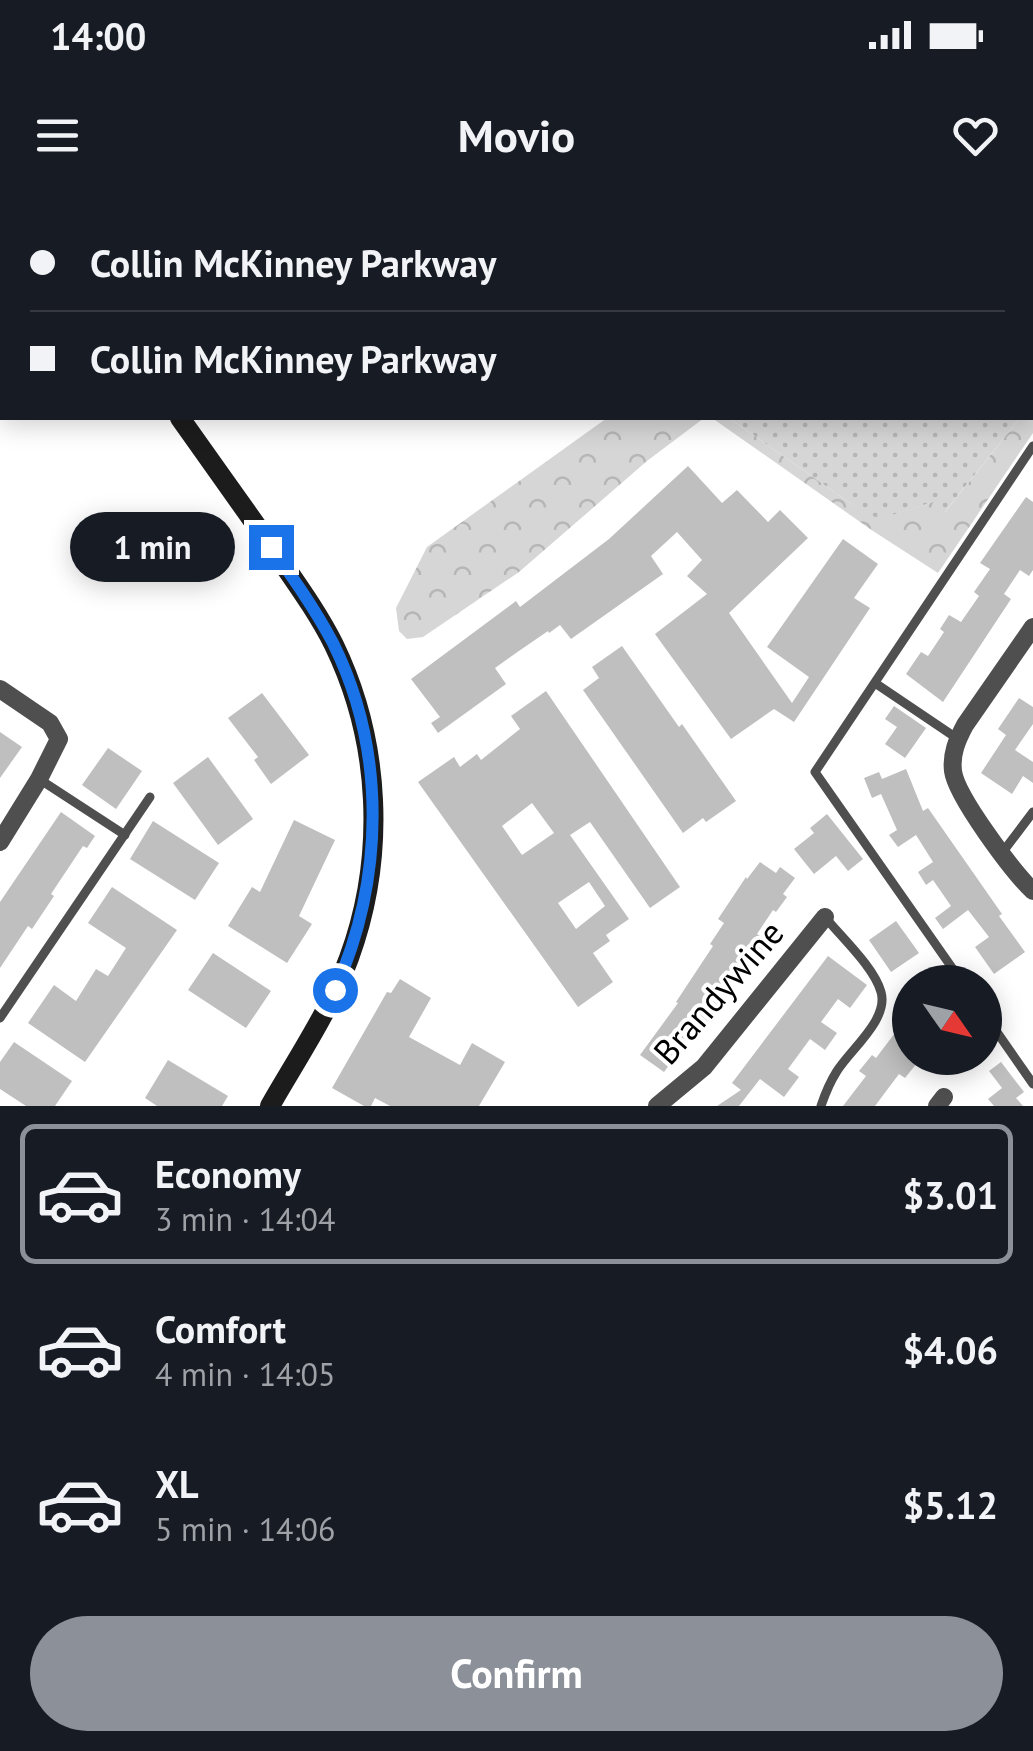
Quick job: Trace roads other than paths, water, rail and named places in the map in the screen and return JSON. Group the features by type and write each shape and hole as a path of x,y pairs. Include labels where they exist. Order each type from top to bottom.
{"street":[{"path":"181,420 322,623 351,687 370,766 372,852 358,930 327,1008 270,1106"},
{"path":"1033,628 964,725 952,757 956,784 1033,891"},
{"path":"0,689 50,723 59,739 39,779 7,818 0,842"},
{"name":"Brandywine","path":"657,1106 704,1067 824,917"}],"lane":[{"path":"950,965 815,772 1033,446"},
{"path":"875,683 958,739"},
{"path":"39,779 125,835"},
{"path":"0,1018 150,797"},
{"path":"1002,853 1033,812"},
{"path":"821,1106 836,1071 880,1016 882,1002 881,990 869,970 824,917"},
{"path":"1002,1040 1033,1084"}]}
